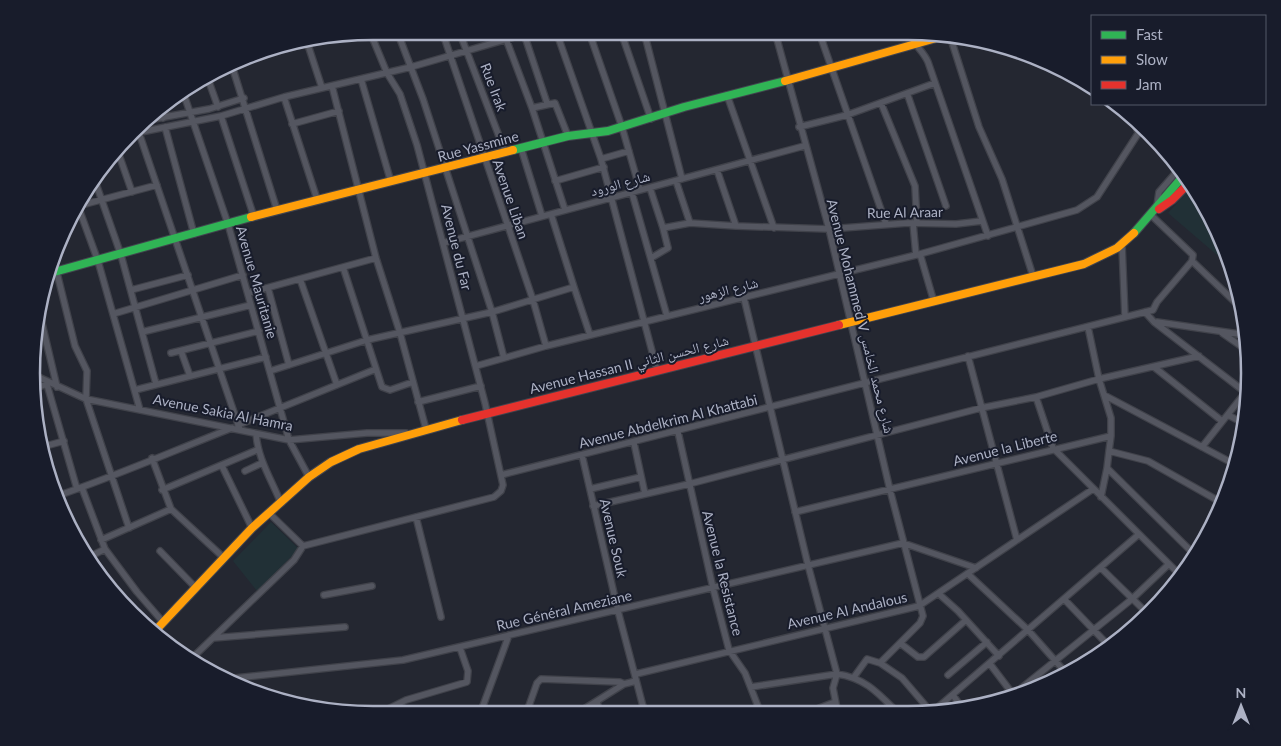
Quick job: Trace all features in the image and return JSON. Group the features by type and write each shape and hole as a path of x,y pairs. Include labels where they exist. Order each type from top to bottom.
{"main road":[{"name":"Rue Yassmine","path":"57,272 317,199 391,182 568,136 608,131 651,119 684,107 832,69 928,41"},
{"name":"Avenue Hassan II شارع الحسن الثاني","path":"1154,213 1169,191 1179,180"},
{"name":"Avenue Hassan II شارع الحسن الثاني","path":"158,627 252,528 280,502 309,477 331,462 359,449 487,413 934,302 1099,258 1122,245 1154,213 1185,188"}],"street":[{"name":"Avenue du Far","path":"374,40 388,73 400,94 410,121 462,320 476,366 501,475"},
{"path":"402,40 492,312 504,358"},
{"name":"Avenue Liban","path":"445,40 533,300 546,346"},
{"name":"Rue Irak","path":"462,40 505,152"},
{"path":"145,131 221,116 284,97 412,67 502,40"},
{"path":"506,40 532,108 564,210"},
{"path":"526,40 547,104"},
{"path":"559,40 593,132 604,168 657,370"},
{"path":"592,40 622,126 640,190"},
{"path":"624,40 651,119"},
{"path":"646,40 690,223"},
{"name":"Avenue Mohammed V شارع محمد الخامس","path":"777,40 804,146 829,228 919,606"},
{"path":"822,40 886,224"},
{"path":"912,40 925,55 988,236"},
{"path":"951,43 979,127 1002,179 1016,228 1033,276"},
{"path":"308,46 322,88"},
{"path":"234,71 244,98 278,210"},
{"path":"361,79 391,182"},
{"path":"209,83 218,107"},
{"path":"800,127 847,115 935,83"},
{"path":"332,86 376,258 400,333 426,429"},
{"path":"907,93 946,206"},
{"path":"727,95 752,161 774,228"},
{"path":"284,97 317,199"},
{"name":"Avenue Mauritanie","path":"185,98 228,224 289,440 309,477"},
{"path":"158,119 218,107 244,98"},
{"path":"532,108 553,102 557,104 568,136"},
{"path":"881,103 915,186 915,223 918,255 934,302"},
{"path":"292,124 339,111"},
{"path":"221,116 254,217"},
{"path":"165,127 194,234"},
{"name":"شارع الزهور","path":"476,366 645,321 918,255 1077,210 1092,201 1109,180 1138,133"},
{"path":"140,136 176,238 220,370 237,428"},
{"name":"شارع الورود","path":"443,243 804,146"},
{"path":"521,148 542,216"},
{"path":"601,159 629,151"},
{"path":"120,157 132,192"},
{"path":"555,181 604,168"},
{"path":"717,170 736,226"},
{"path":"1175,174 1159,192 1154,213 1193,255 1192,262 1233,300"},
{"path":"86,204 157,185"},
{"path":"97,186 121,254 156,384"},
{"path":"650,188 668,248 651,258"},
{"path":"632,192 667,316"},
{"path":"81,214 98,261 140,410"},
{"path":"551,214 590,335"},
{"name":"Rue Al Araar","path":"663,228 690,223 774,228 829,228 915,223 956,224 982,221"},
{"path":"1122,245 1125,317"},
{"path":"248,293 376,258"},
{"name":"Avenue Abdelkrim Al Khattabi","path":"501,475 771,408 865,381 1153,310 1157,302 1192,262"},
{"path":"343,268 376,369 385,390 413,382"},
{"path":"57,272 75,346 87,371 86,399 129,528"},
{"path":"131,290 188,275"},
{"path":"113,314 243,275"},
{"path":"300,279 337,385"},
{"path":"270,371 367,340 462,320 574,287"},
{"path":"268,288 289,365"},
{"path":"744,298 757,345 808,565 837,674 833,688 836,706"},
{"path":"142,332 251,306"},
{"path":"1145,312 1154,322 1240,385"},
{"path":"1154,322 1238,334"},
{"path":"1088,327 1099,379 1111,418 1107,468 1101,497"},
{"path":"43,329 57,387"},
{"path":"171,353 259,332"},
{"path":"1220,332 1239,345"},
{"path":"182,350 190,376"},
{"path":"968,356 1017,540"},
{"path":"593,506 878,437 981,408 1036,397 1099,379 1199,356"},
{"path":"135,390 266,357"},
{"path":"1154,367 1222,421"},
{"path":"63,494 111,477 152,458 237,428 376,369"},
{"name":"Avenue Sakia Al Hamra","path":"40,380 86,399 289,440 367,433 414,433"},
{"path":"41,385 46,383 79,488 105,549 137,592 163,622"},
{"path":"418,402 480,386"},
{"path":"1104,395 1229,461"},
{"path":"1036,397 1054,448 1138,535 1176,571"},
{"path":"1202,447 1240,400"},
{"path":"1228,415 1237,420"},
{"name":"Avenue la Resistance","path":"678,432 729,650 741,666 758,706"},
{"path":"256,434 257,450 262,463 269,473 280,502"},
{"name":"Avenue la Liberte","path":"795,512 996,464 1054,448 1111,436"},
{"path":"48,445 64,441"},
{"path":"634,443 645,494"},
{"path":"162,490 257,450"},
{"path":"1109,452 1148,461 1216,500"},
{"name":"Avenue Souk","path":"582,455 618,611 643,706"},
{"path":"152,458 162,490 171,509 224,558"},
{"path":"245,471 262,463"},
{"path":"222,466 252,528"},
{"path":"1107,468 1190,550"},
{"path":"196,655 294,560 302,546 494,497 502,491 501,475"},
{"path":"590,490 641,477"},
{"name":"Avenue Al Andalous","path":"636,674 729,650 825,630 919,606 1093,489"},
{"path":"101,540 171,509"},
{"path":"269,512 302,546"},
{"path":"416,517 441,617"},
{"path":"942,704 1065,600 1138,535"},
{"path":"903,543 976,568"},
{"name":"Rue Général Ameziane","path":"239,678 403,660 903,543"},
{"path":"94,555 105,549"},
{"path":"160,551 195,587"},
{"path":"1031,682 1132,599 1169,564"},
{"path":"1101,568 1142,609"},
{"path":"968,574 1028,630 1062,668"},
{"path":"324,595 372,586"},
{"path":"939,594 999,656"},
{"path":"1065,600 1105,641"},
{"path":"880,663 922,621 923,616 919,606"},
{"path":"900,643 916,656 924,657 966,620"},
{"path":"213,638 344,627"},
{"path":"483,706 509,635"},
{"path":"948,675 987,642"},
{"path":"394,706 406,700 467,682 468,671 460,648"},
{"path":"854,677 867,659 880,663 902,678 925,705"},
{"path":"990,664 1008,690"},
{"path":"751,687 837,674 854,677 865,682 890,706"},
{"path":"529,706 540,680 597,680 624,684"},
{"path":"590,706 624,684 636,681"},
{"path":"953,695 958,702"},
{"path":"597,702 598,706"},
{"path":"825,706 835,702"}],"shaded area":[{"path":"1187,192 1207,226 1220,258 1168,213"},
{"path":"271,522 299,549 257,591 233,561"}],"traffic: fast":[{"path":"513,150 568,136 608,131 684,107 785,81"},
{"path":"1134,233 1179,180"},
{"path":"56,271 251,217"}],"traffic: slow":[{"path":"785,81 926,41"},
{"path":"251,217 513,150"},
{"path":"839,325 1084,264 1117,248 1134,233"},
{"path":"158,627 252,528 309,477 331,462 359,449 462,420"}],"traffic: jam":[{"path":"1159,209 1172,200 1185,187"},
{"path":"462,420 839,325"}]}
